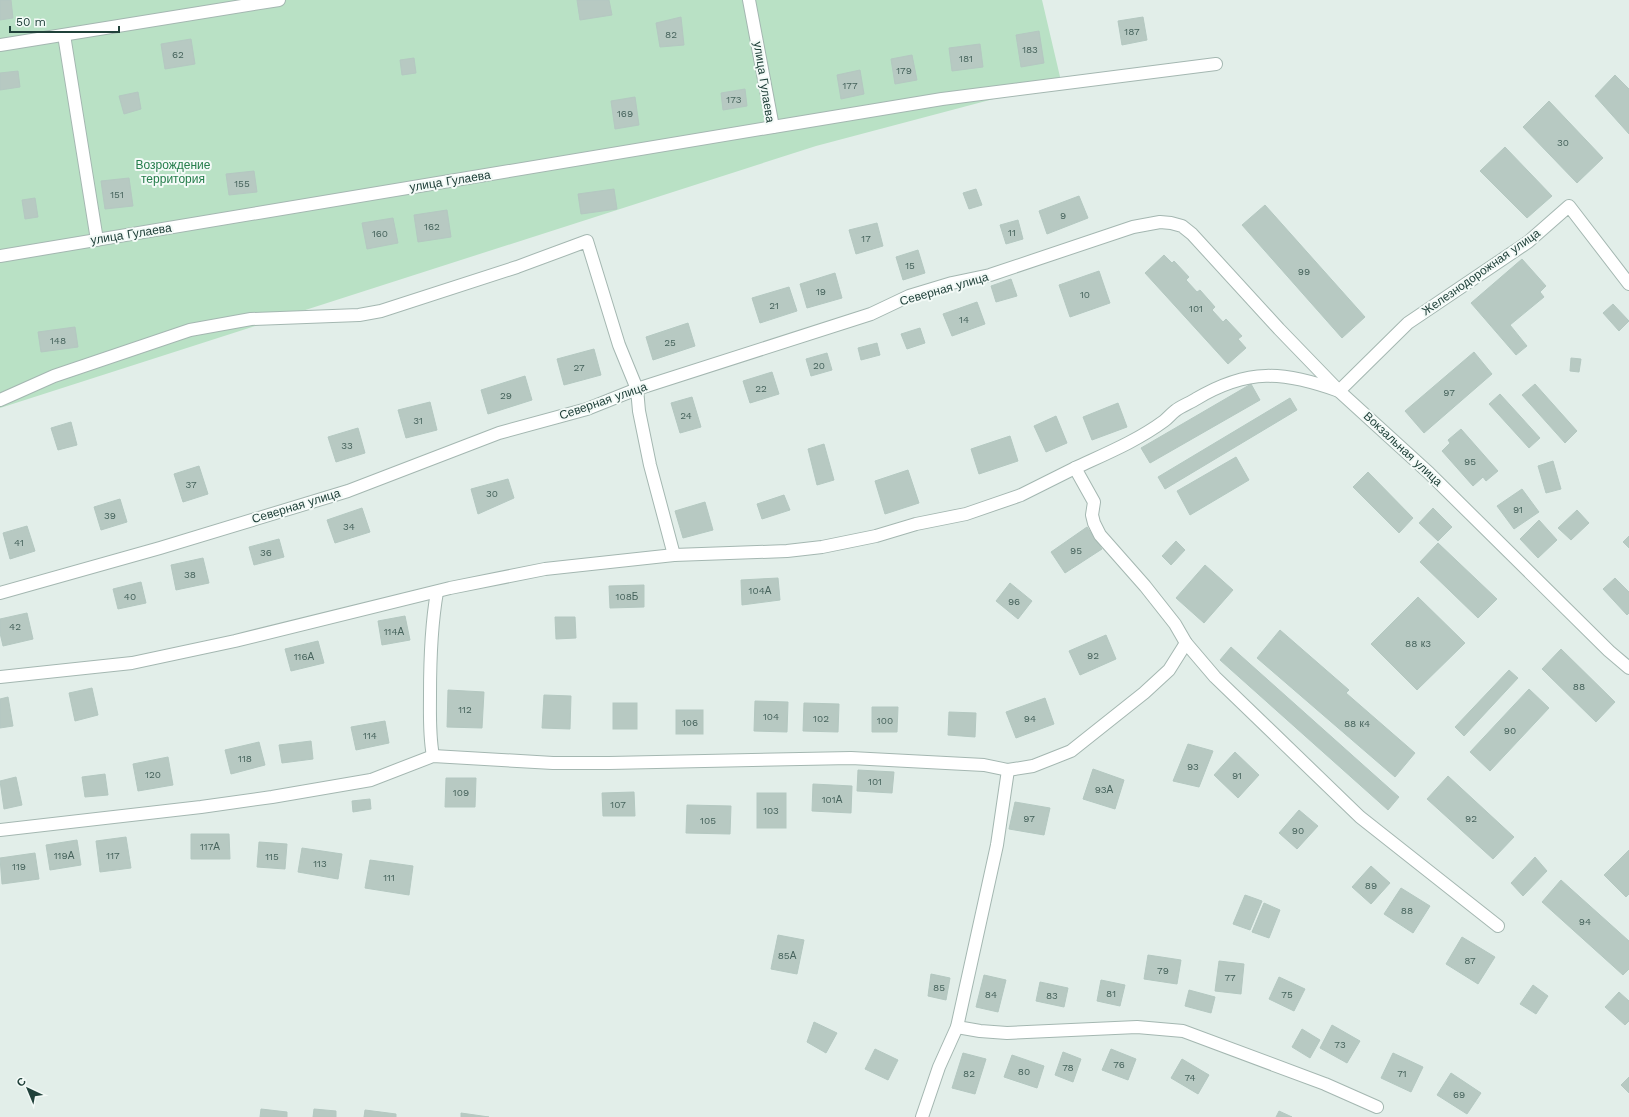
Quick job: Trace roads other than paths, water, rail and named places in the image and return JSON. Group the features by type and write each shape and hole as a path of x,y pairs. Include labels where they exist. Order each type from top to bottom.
{"street":[{"path":"0,45 279,0"},
{"name":"улица Гулаева","path":"0,256 773,127 749,0"},
{"path":"64,35 97,240"},
{"path":"773,127 942,99 1216,64"},
{"name":"Железнодорожная улица","path":"1339,391 1408,323 1528,242 1569,206 1629,284"},
{"name":"Северная улица","path":"0,593 160,548 348,491 499,433 587,409 637,389 872,314 909,296 990,275 1133,227 1160,222 1182,226"},
{"name":"Вокзальная улица","path":"1182,226 1192,234 1279,329 1339,391 1429,473 1608,651 1629,668"},
{"path":"0,400 54,376 190,330 251,318 359,315 381,311 517,267 587,242 619,345 637,389 639,411 651,472 674,555"},
{"path":"0,677 132,663 235,641 437,592 545,569 674,555 787,551 822,547 876,536 916,524 966,514 999,503 1133,439 1164,421 1176,410 1217,387 1241,378 1258,376 1296,378 1339,391"},
{"path":"1075,468 1094,502 1093,519 1100,535 1166,613 1186,644 1215,677 1360,817 1498,926"},
{"path":"433,756 430,737 430,678 433,614 437,592"},
{"path":"0,830 200,807 280,796 372,780 433,756 553,763 851,758 984,765 1008,770 1033,766 1071,751 1144,694 1177,660 1186,644"},
{"path":"922,1117 939,1067 957,1026 997,845 1008,770"},
{"path":"957,1026 980,1031 1007,1033 1137,1027 1184,1031 1325,1084 1377,1107"}],"park label":[{"name":"Возрождение территория","path":"173,172"}]}
